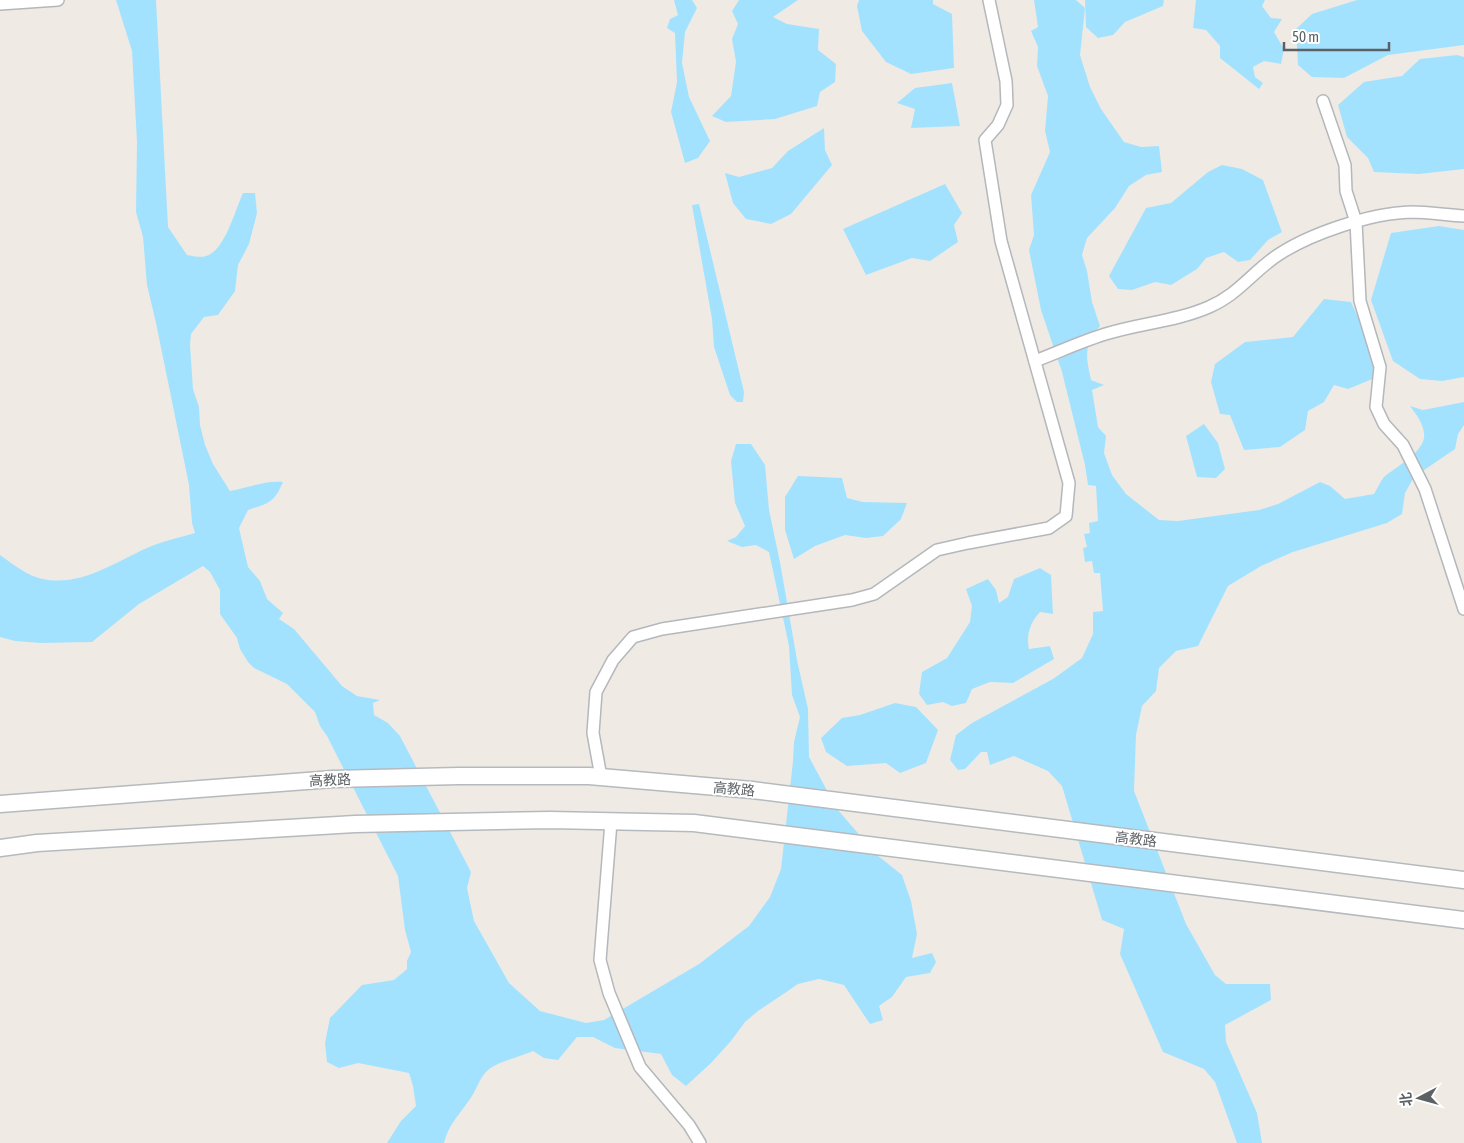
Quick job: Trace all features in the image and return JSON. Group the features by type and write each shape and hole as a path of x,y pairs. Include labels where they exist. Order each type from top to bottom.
{"main road":[{"name":"高教路","path":"0,804 333,779 459,776 601,777 752,790 1464,880"},
{"path":"0,848 37,843 355,824 481,822 694,823 1464,920"}],"street":[{"path":"0,4 58,0"},
{"path":"601,777 594,733 596,692 613,660 633,637 662,629 852,600 874,594 937,550 1049,528 1066,516 1069,483 1001,241 985,140 998,125 1007,105 1006,81 990,0"},
{"path":"1323,101 1345,165 1346,190 1356,222 1360,301 1380,367 1376,406 1384,424 1403,445 1426,489 1464,610"},
{"path":"1035,361 1109,333 1171,319 1208,308 1233,294 1260,268 1288,248 1356,222 1374,216 1412,212 1464,216"},
{"path":"612,822 600,960 609,993 640,1067 689,1125 700,1143"}],"water":[{"path":"116,0 156,0 168,227 187,255 202,257 213,253 229,229 243,193 255,193 257,213 249,244 238,265 235,291 218,315 204,317 191,334 190,345 193,389 199,407 200,425 205,445 213,464 230,491 263,483 283,482 274,498 261,506 248,510 239,528 248,567 260,581 267,599 283,613 279,619 294,629 342,686 357,696 380,700 373,703 374,715 388,723 400,736 471,872 467,888 474,921 509,983 540,1011 586,1023 604,1020 699,964 749,926 770,897 781,869 794,742 800,717 792,695 789,646 769,552 756,545 742,547 727,541 736,537 745,526 735,503 731,461 736,444 751,444 765,465 769,510 808,709 809,757 837,809 877,855 902,875 911,901 917,934 912,958 932,953 936,962 930,973 906,977 892,997 879,1006 883,1020 870,1024 844,985 819,979 798,984 745,1022 711,1063 686,1086 672,1075 661,1054 615,1048 593,1037 577,1037 558,1060 544,1058 533,1051 490,1068 482,1077 472,1096 452,1124 444,1143 387,1143 401,1121 416,1106 409,1073 358,1063 339,1068 327,1062 325,1043 330,1018 362,985 394,980 407,969 407,961 411,952 405,930 398,876 327,736 320,726 315,712 287,684 254,668 248,662 240,649 237,638 220,614 220,590 210,572 203,566 139,604 92,642 41,643 15,641 0,637 0,555 31,575 57,581 71,580 97,572 165,541 195,533 192,523 189,485 147,285 143,237 136,212 137,142 132,51"},
{"path":"674,0 692,0 697,8 685,32 682,63 689,97 710,141 698,158 685,163 671,112 677,82 675,33 667,28 670,19 678,15"},
{"path":"739,0 798,0 773,17 787,24 819,29 818,50 836,64 835,82 820,92 817,106 775,119 726,122 712,116 731,96 736,62 732,39 738,24 732,11"},
{"path":"859,0 933,0 933,4 952,14 954,68 911,74 886,62 862,31 857,6"},
{"path":"1034,0 1076,0 1085,8 1080,55 1090,87 1101,109 1124,142 1141,147 1159,146 1162,172 1146,175 1129,186 1115,208 1087,238 1082,255 1087,271 1092,302 1100,326 1088,346 1087,352 1091,380 1104,385 1092,390 1098,427 1106,436 1104,453 1112,475 1126,494 1159,520 1178,521 1259,510 1278,504 1320,482 1330,486 1345,499 1374,494 1384,477 1416,452 1424,440 1422,426 1410,406 1423,410 1464,402 1464,425 1458,434 1455,449 1414,477 1405,493 1402,514 1387,523 1293,552 1261,566 1228,586 1198,646 1176,651 1159,668 1156,691 1142,706 1136,735 1134,791 1186,924 1215,975 1226,984 1270,984 1271,1000 1225,1025 1226,1042 1257,1113 1262,1143 1237,1143 1215,1082 1204,1069 1163,1052 1120,954 1124,929 1102,920 1062,786 1048,771 1014,756 990,765 987,752 981,752 965,769 958,770 950,760 956,735 972,723 1053,679 1082,658 1093,634 1093,612 1103,611 1100,573 1094,573 1092,561 1085,562 1083,548 1087,547 1084,534 1090,533 1089,523 1098,521 1096,486 1088,485 1085,465 1062,372 1041,310 1029,250 1034,235 1031,195 1050,152 1045,131 1048,96 1037,66 1038,47 1031,31 1038,27"},
{"path":"1085,0 1164,0 1163,6 1125,22 1113,35 1098,38 1086,27"},
{"path":"1196,0 1265,0 1262,6 1271,18 1282,19 1274,32 1284,49 1281,64 1264,61 1253,67 1255,77 1263,83 1259,89 1220,58 1220,46 1206,30 1193,28"},
{"path":"1357,0 1464,0 1464,45 1388,55 1344,78 1312,77 1298,65 1296,29 1312,14"},
{"path":"1457,55 1464,57 1464,169 1419,174 1374,172 1368,158 1347,137 1338,105 1364,82 1402,76 1420,59"},
{"path":"952,83 960,126 911,128 915,109 897,103 915,88"},
{"path":"824,128 825,150 832,165 791,214 771,224 746,219 733,203 725,173 739,177 772,168 788,151"},
{"path":"1222,165 1242,169 1263,180 1282,232 1268,240 1250,260 1238,262 1224,252 1206,258 1197,269 1171,285 1155,282 1132,290 1118,289 1109,276 1146,208 1171,203 1208,172"},
{"path":"945,184 962,213 954,225 958,242 930,261 912,258 866,275 843,229"},
{"path":"699,204 744,392 743,402 737,402 730,395 714,347 712,319 692,205"},
{"path":"1439,226 1464,230 1464,377 1442,381 1420,379 1393,361 1371,300 1391,233"},
{"path":"1324,299 1351,302 1370,343 1375,378 1348,389 1334,385 1324,402 1308,411 1305,430 1280,447 1244,450 1230,415 1220,414 1211,382 1215,364 1245,342 1293,337"},
{"path":"1204,424 1218,443 1225,469 1216,478 1197,477 1186,436"},
{"path":"798,476 842,478 847,498 863,502 907,503 901,519 883,536 866,538 845,535 815,546 794,559 785,530 785,497"},
{"path":"1040,568 1051,575 1053,614 1040,612 1030,629 1028,644 1029,649 1050,646 1054,659 1013,683 990,682 972,689 966,703 952,706 943,702 927,705 919,694 922,672 947,658 970,622 972,606 966,589 988,579 996,590 999,603 1008,597 1014,579"},
{"path":"895,703 916,707 938,730 926,763 900,773 886,763 847,766 826,752 821,738 842,718 860,715"}]}
